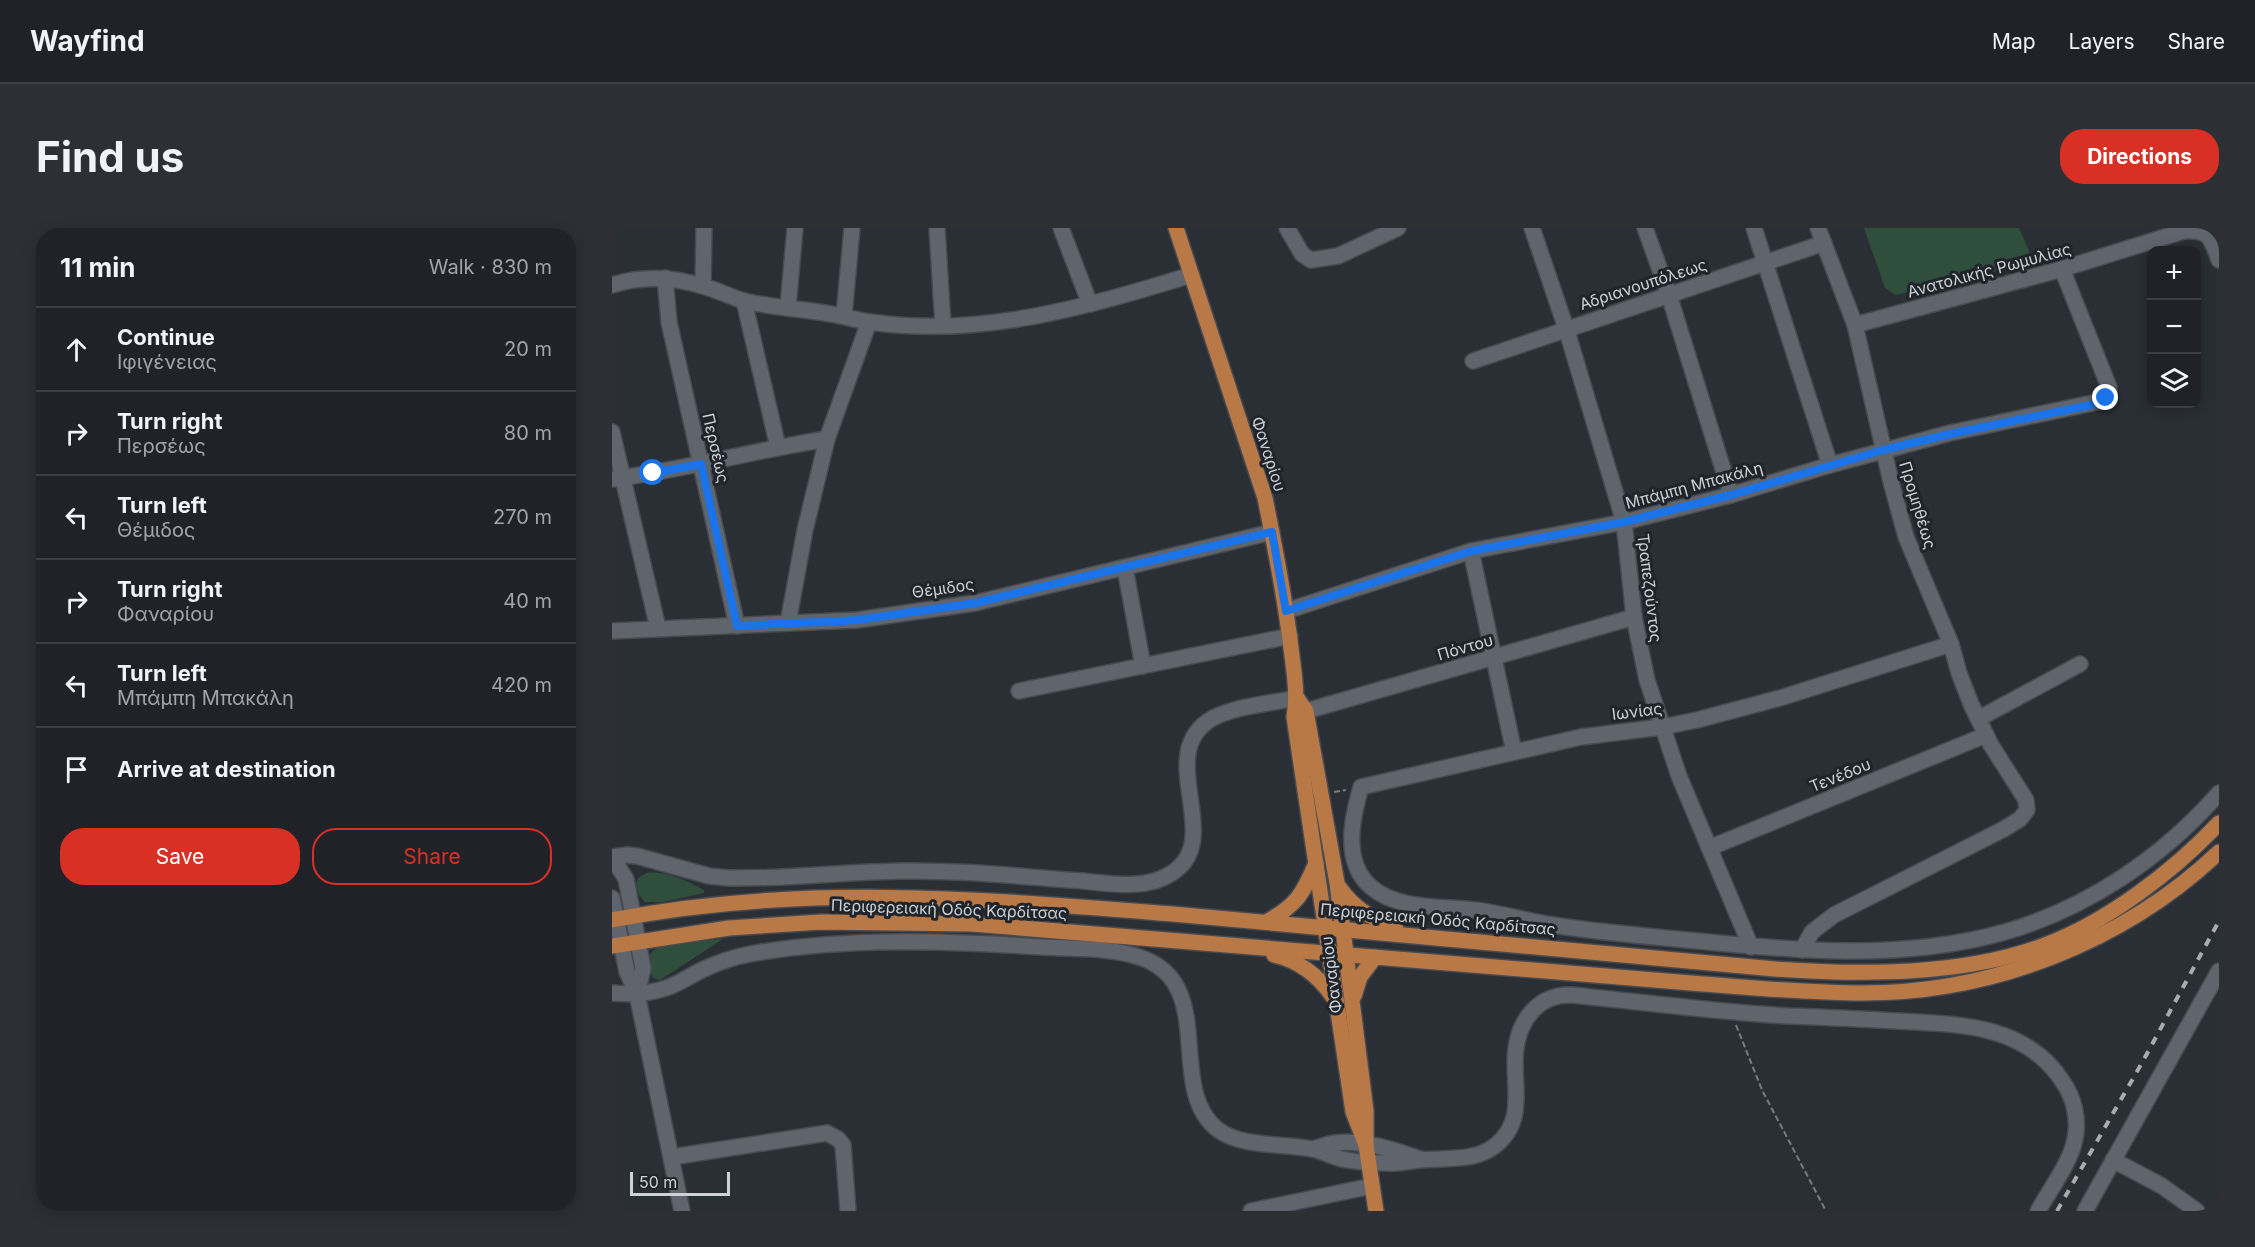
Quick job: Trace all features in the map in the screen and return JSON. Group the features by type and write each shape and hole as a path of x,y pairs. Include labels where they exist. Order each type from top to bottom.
{"main road":[{"name":"Φαναρίου","path":"1176,228 1265,498 1272,532 1290,636 1297,698 1294,717 1328,953 1336,1002 1360,1112 1376,1211"},
{"name":"Φαναρίου","path":"1297,698 1306,711 1344,928 1360,1112"},
{"name":"Περιφερειακή Οδός Καρδίτσας","path":"614,920 727,903 821,896 873,896 1016,902 1344,928 1818,972 1883,972 1973,963 2008,957 2046,945 2091,922 2160,876 2219,823"},
{"name":"Περιφερειακή Οδός Καρδίτσας","path":"616,946 729,928 871,921 1018,927 1798,991 1865,993 1930,988 2000,974 2073,949 2126,923 2148,909 2202,868 2219,852"},
{"path":"1266,922 1286,911 1298,900 1316,863"},
{"path":"1337,883 1352,904 1364,914 1407,934"},
{"path":"1248,946 1302,966 1324,983 1336,1002"},
{"path":"1352,1005 1360,977 1374,957"}],"street":[{"path":"703,286 704,228"},
{"path":"788,307 795,228"},
{"path":"844,316 852,228"},
{"path":"937,228 943,326"},
{"path":"1061,228 1090,304"},
{"path":"1287,228 1302,254 1311,260 1338,256 1398,228"},
{"name":"Τραπεζούντος","path":"1532,228 1566,328 1624,522 1634,616 1642,661 1662,727 1709,848 1751,947"},
{"path":"1646,228 1731,495"},
{"path":"1754,228 1830,465"},
{"name":"Προμηθέως","path":"1802,950 1812,933 1834,915 2004,829 2026,813 2027,805 1978,719 1959,673 1951,644 1906,537 1883,450 1855,325 1818,228"},
{"name":"Ανατολικής Ρωμυλίας","path":"1855,325 2062,269 2184,231 2204,232 2211,241 2219,260"},
{"name":"Αδριανουπόλεως","path":"1473,361 1824,243"},
{"name":"Μπάμπη Μπακάλη","path":"1286,611 1471,551 1624,522 1731,495 1883,450 2102,401 2109,393 2109,387 2062,269"},
{"path":"612,285 641,278 665,278 703,286 744,301 869,322 943,326 984,325 1090,304 1191,275"},
{"name":"Περσέως","path":"665,278 669,322 737,626"},
{"path":"744,301 778,447"},
{"path":"789,623 805,530 827,440 869,322"},
{"path":"612,432 617,479 658,628"},
{"path":"617,479 778,447 827,440"},
{"name":"Θέμιδος","path":"612,631 857,620 975,603 1272,532"},
{"path":"1471,551 1514,752"},
{"path":"1125,568 1143,666"},
{"name":"Πόντου","path":"1306,711 1634,616"},
{"path":"1019,691 1290,636"},
{"name":"Ιωνίας","path":"1361,787 1581,737 1662,727 1756,705 1951,644"},
{"path":"1978,719 2080,664"},
{"path":"637,994 643,968 634,916 626,879 612,857 637,856 709,876 728,878 903,871 1109,883 1147,883 1160,880 1173,873 1186,860 1189,852 1193,823 1187,762 1189,746 1197,730 1221,715 1297,698"},
{"name":"Τενέδου","path":"1709,848 1986,735"},
{"path":"1361,787 1352,830 1354,855 1358,869 1369,886 1396,900 1473,909 1567,927 1751,947 1854,952 1938,945 1987,937 2035,922 2101,890 2147,860 2178,835 2219,793"},
{"path":"612,898 616,946 637,994 682,1211"},
{"path":"612,993 637,994 669,987 729,958 778,950 860,942 984,944 1131,955 1161,967 1175,982 1184,1010 1197,1097 1212,1125 1222,1133 1243,1140 1312,1149 1341,1159 1392,1164 1477,1155 1491,1149 1502,1139 1513,1121 1516,1109 1517,1041 1528,1015 1547,999 1559,995 1731,1011 1972,1026 2009,1036 2026,1045 2042,1057 2061,1079 2072,1100 2076,1124 2073,1145 2038,1211"},
{"path":"2085,1211 2219,971"},
{"path":"672,1157 822,1133 831,1134 843,1145 848,1211"},
{"path":"1312,1149 1337,1142 1391,1149 1422,1160"},
{"path":"2113,1160 2162,1186 2197,1211"},
{"path":"1251,1211 1372,1186"}],"path":[{"path":"1322,794 1361,787"},
{"path":"1731,1011 1762,1090 1826,1211"}],"green space":[{"path":"1864,228 2019,228 2034,262 1896,295 1885,288"},
{"path":"646,873 661,873 676,877 704,890 704,893 663,902 645,902 639,895 636,884 638,878"},
{"path":"723,939 660,980 653,978 648,961 653,951 676,943"}],"railway":[{"path":"2057,1211 2143,1061 2219,921"}],"route":[{"path":"653,473 701,464 737,626 857,620 975,603 1272,532 1286,611 1471,551 1624,522 1731,495 1883,450 2095,404 2106,398"}]}
